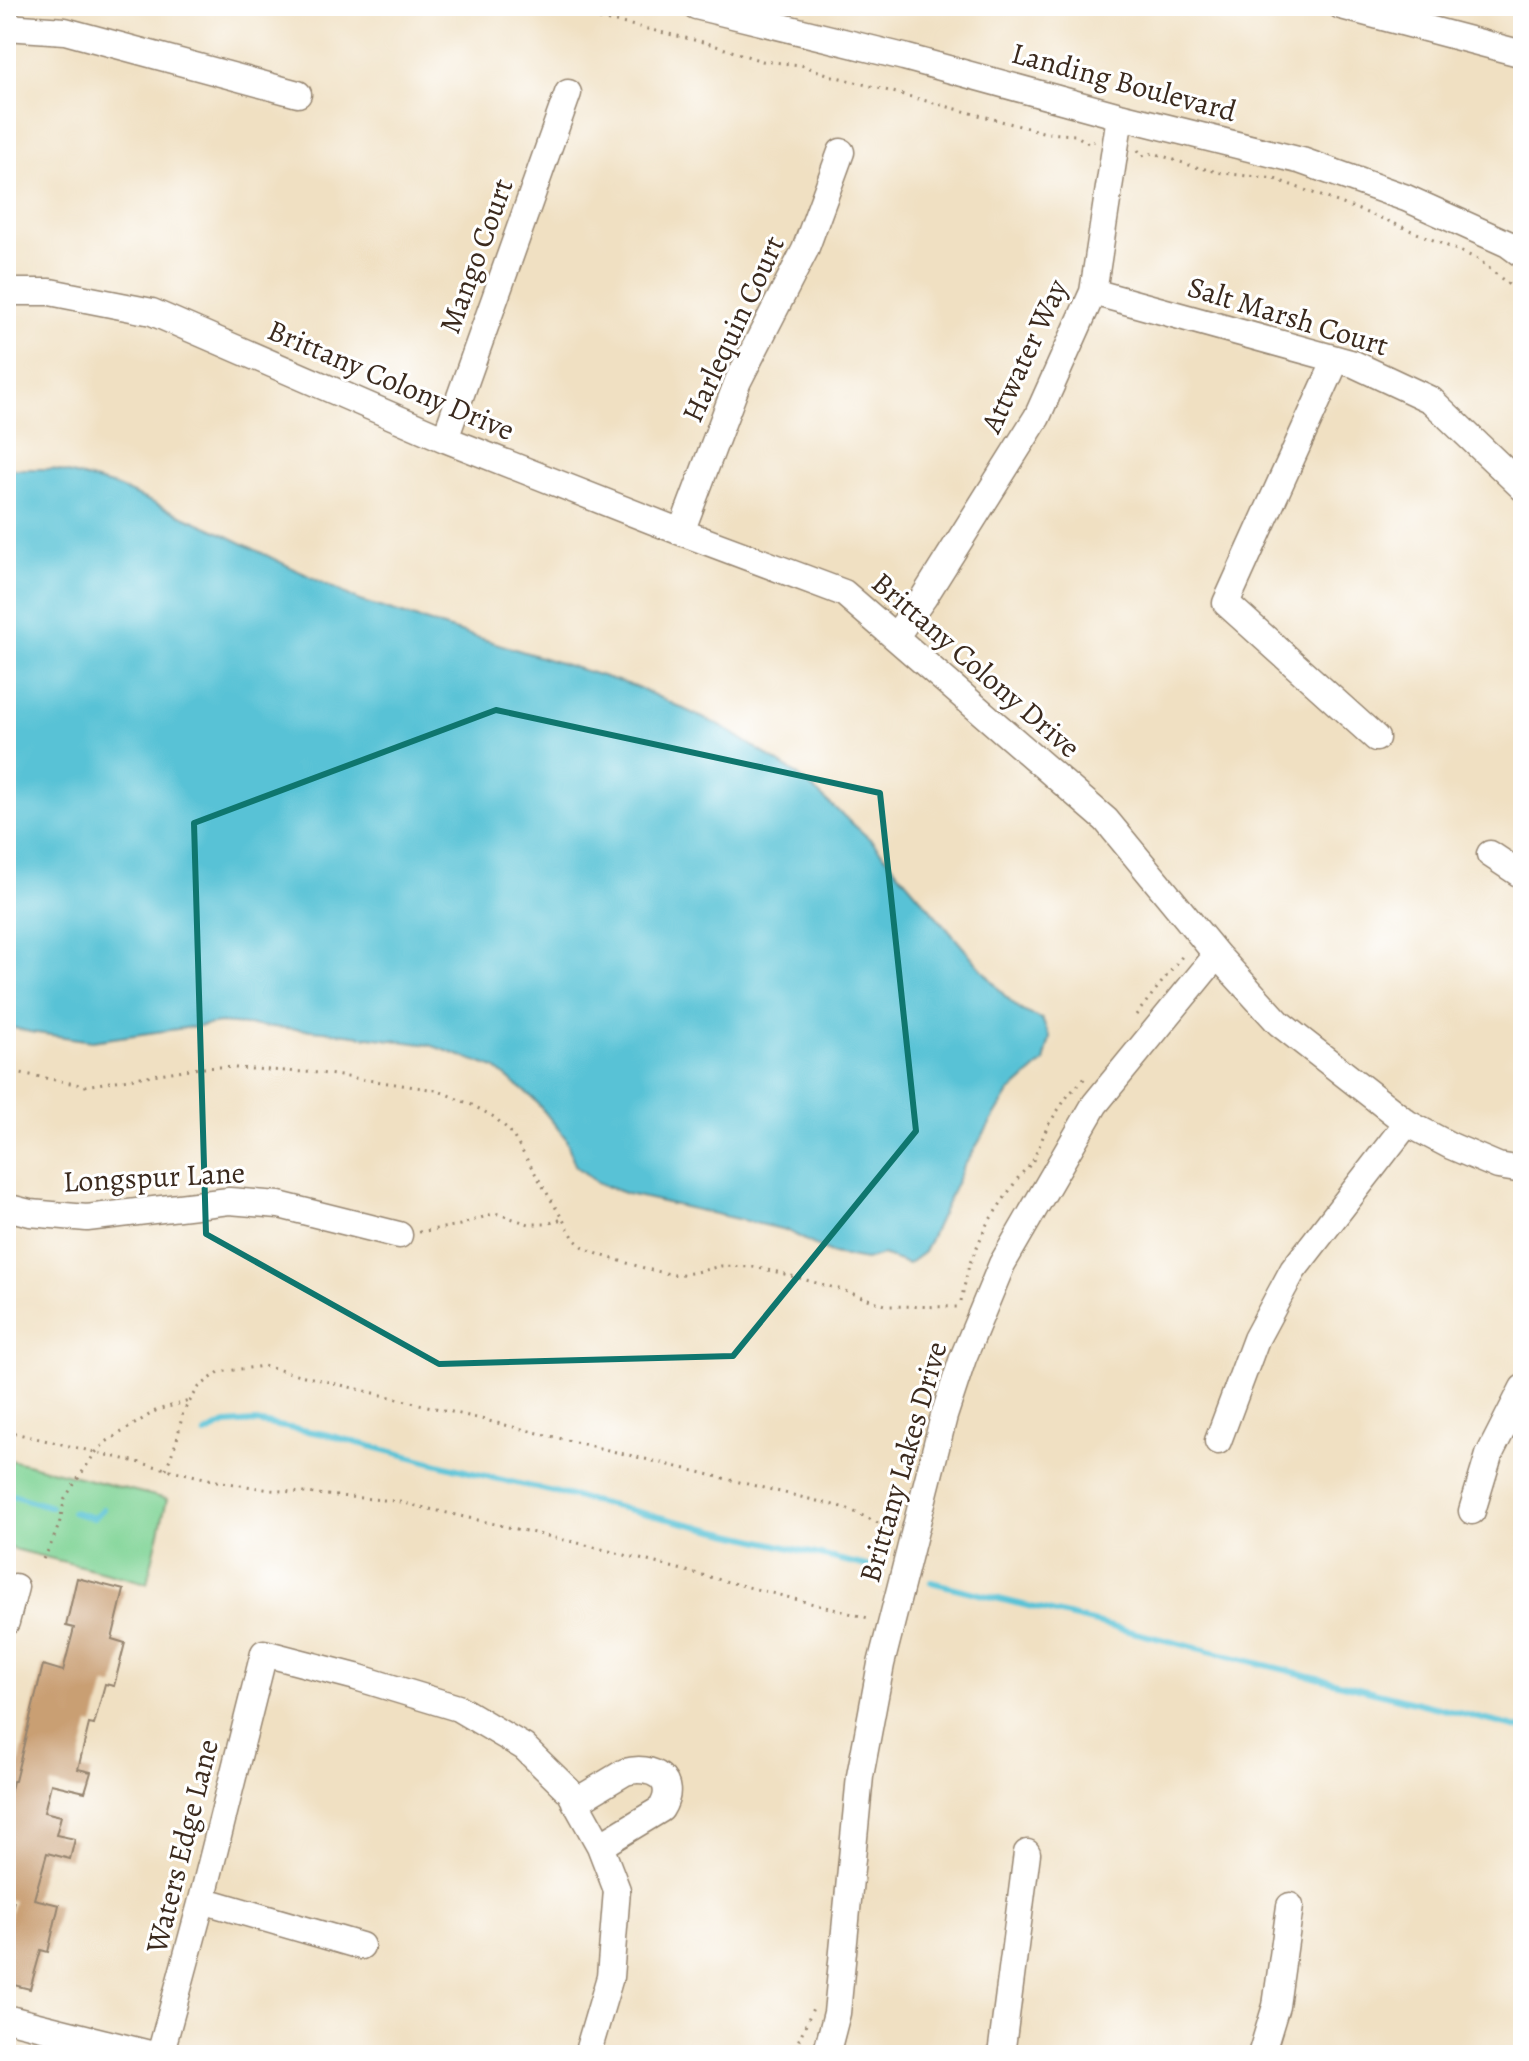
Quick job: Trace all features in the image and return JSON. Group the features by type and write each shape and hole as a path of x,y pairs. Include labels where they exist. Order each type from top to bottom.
{"street":[{"name":"Landing Boulevard","path":"696,6 904,57 1118,129 1302,161 1406,198 1508,244 1523,255"},
{"path":"1341,6 1523,54"},
{"path":"6,27 65,31 298,94"},
{"name":"Mango Court","path":"445,439 568,93"},
{"name":"Attwater Way","path":"895,637 924,597 1037,417 1093,292 1118,129"},
{"name":"Harlequin Court","path":"681,532 738,381 805,250 841,152"},
{"name":"Brittany Colony Drive","path":"6,292 50,292 152,312 445,439 844,593 1106,820 1211,962 1279,1023 1407,1123 1498,1166 1523,1170"},
{"name":"Salt Marsh Court","path":"1093,292 1354,364 1431,400 1523,488"},
{"path":"1336,360 1226,603 1376,738"},
{"path":"1490,854 1523,876"},
{"name":"Brittany Lakes Drive","path":"826,2055 837,2013 860,1776 878,1678 931,1464 963,1358 1002,1264 1095,1104 1211,962"},
{"path":"1218,1441 1256,1339 1293,1270 1407,1123"},
{"name":"Longspur Lane","path":"6,1207 30,1213 87,1218 229,1201 279,1205 399,1235"},
{"path":"1472,1511 1489,1455 1523,1388"},
{"path":"6,1622 15,1587"},
{"name":"Waters Edge Lane","path":"160,2055 264,1653 458,1708 524,1747 570,1792 575,1802"},
{"path":"587,2055 610,1977 617,1890 600,1846 575,1802 625,1772 647,1769 654,1772 664,1782 666,1800 661,1809 600,1846"},
{"path":"1001,2055 1027,1853"},
{"path":"202,1900 361,1946"},
{"path":"1261,2055 1276,2006 1290,1906"},
{"path":"6,2018 154,2055"}],"path":[{"path":"545,6 707,43 762,61 801,65 1046,133 1075,135 1090,144 1118,129 1142,156 1154,153 1222,173 1275,179 1325,197 1478,259 1523,294"},
{"path":"1131,1022 1184,954 1211,962"},
{"path":"6,1070 85,1086 219,1067 320,1073 436,1090 494,1117 510,1131 575,1240 585,1248 675,1275 721,1266 753,1267 842,1290 888,1306 960,1307 969,1265 987,1224 1020,1175 1032,1163 1048,1125 1069,1094 1087,1076"},
{"path":"399,1235 449,1228 495,1213 529,1224 547,1224 562,1219"},
{"path":"166,1469 183,1412 199,1387 219,1372 263,1366 846,1508 896,1532"},
{"path":"43,1559 59,1525 65,1498 95,1453 106,1442 157,1410 191,1400"},
{"path":"906,1470 910,1439 921,1413"},
{"path":"6,1431 217,1481 270,1490 395,1501 582,1544 876,1620"},
{"path":"792,2055 817,1998"}],"highlighted area":[{"path":"496,710 880,793 916,1131 733,1356 439,1364 206,1234 194,823"}],"green space":[{"path":"6,1459 167,1499 147,1583 6,1547"}],"water":[{"path":"6,469 53,469 115,486 215,530 360,601 637,687 724,728 795,773 872,841 1004,995 1022,1011 1042,1019 1050,1038 1044,1062 1008,1094 963,1168 924,1252 908,1264 882,1255 866,1260 832,1254 786,1230 627,1194 597,1183 575,1165 565,1137 534,1099 495,1068 430,1045 324,1031 220,1023 92,1041 6,1026"}],"building":[{"path":"77,1578 124,1590 112,1639 125,1643 114,1686 105,1684 94,1725 89,1724 78,1769 91,1772 85,1792 51,1784 44,1812 61,1816 56,1835 75,1839 70,1859 47,1853 34,1899 59,1905 48,1952 41,1950 30,1989 6,1983 6,1931 14,1901 6,1899 6,1810 43,1665 63,1671 74,1628 66,1626"}],"waterway":[{"path":"205,1434 226,1424 255,1422 324,1434 469,1472 875,1568"},
{"path":"6,1493 51,1507"},
{"path":"72,1512 94,1518 103,1509"},
{"path":"931,1582 1523,1729"}]}
